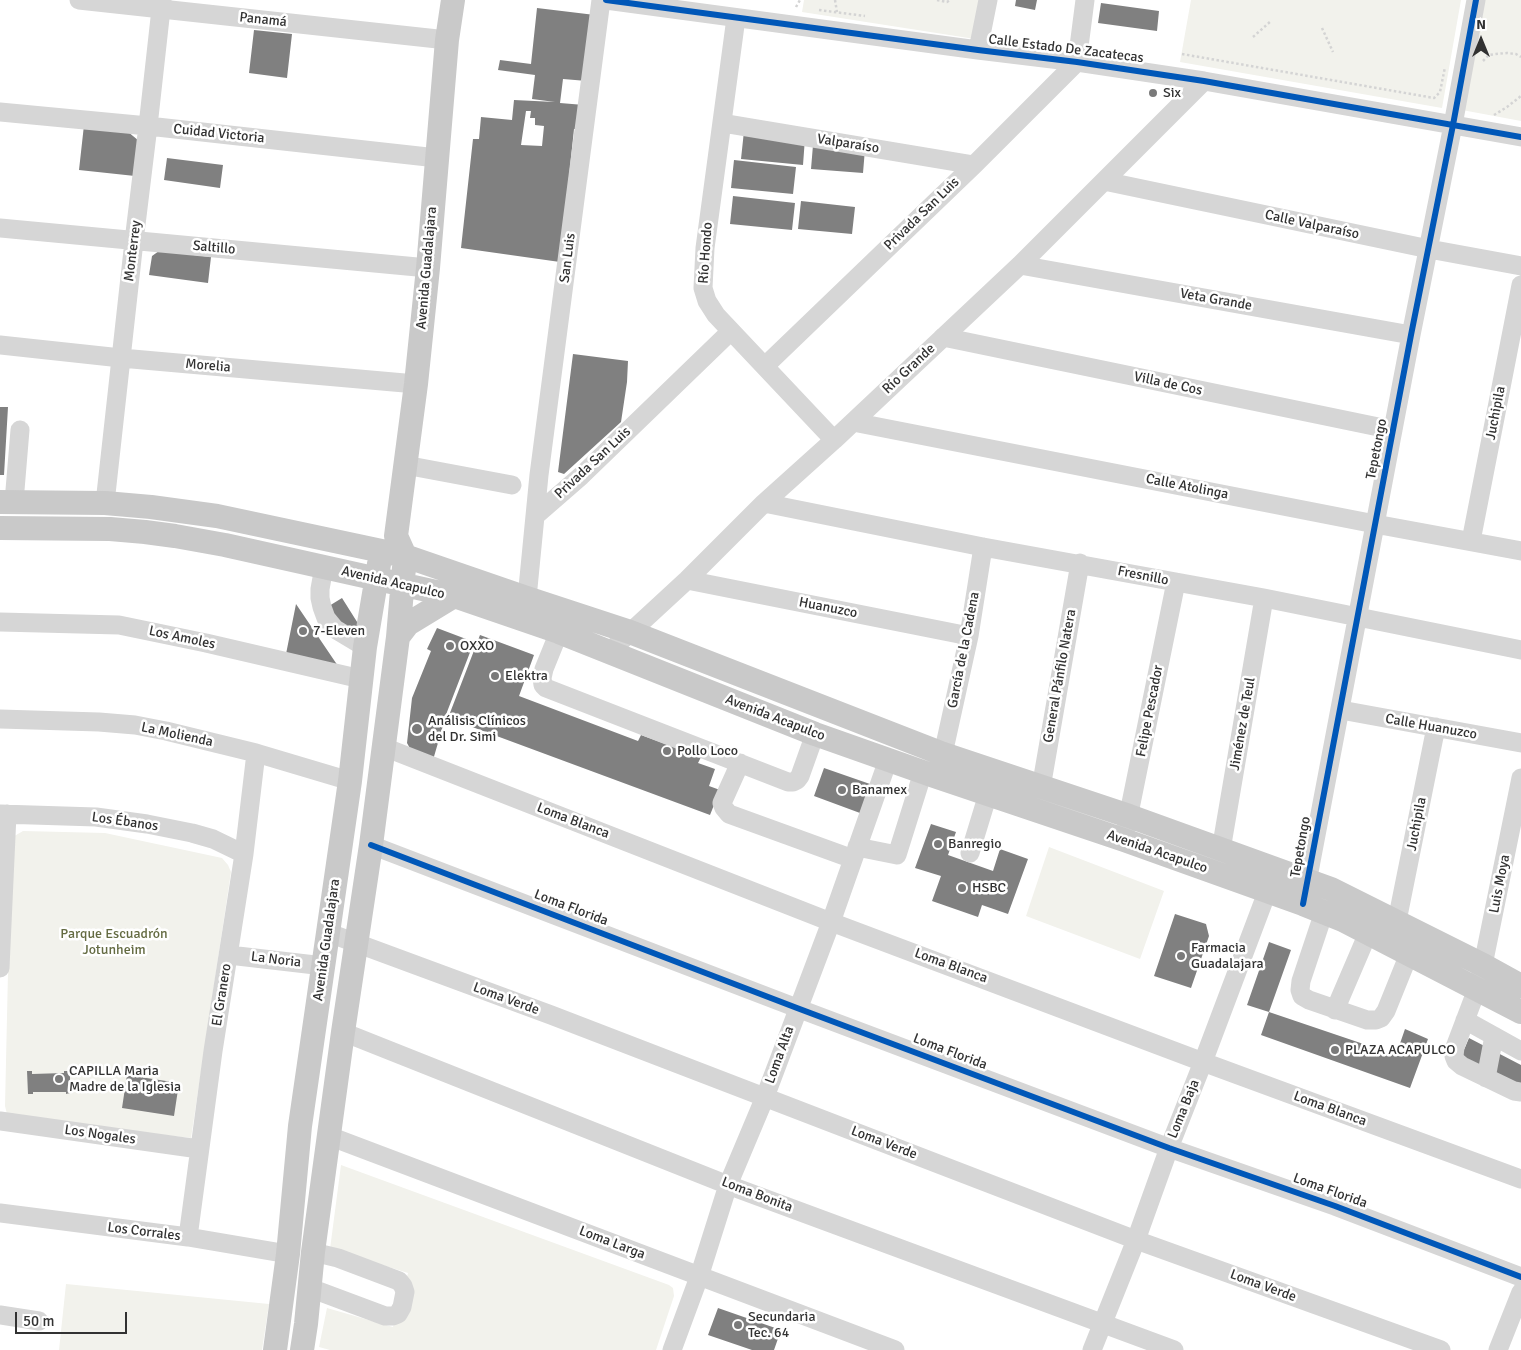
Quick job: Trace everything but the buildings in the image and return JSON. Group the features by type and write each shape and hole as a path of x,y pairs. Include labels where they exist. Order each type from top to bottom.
{"main road":[{"name":"Avenida Guadalajara","path":"302,1350 313,1252 343,1032 372,845 398,637 402,584 394,547 416,384 428,268 447,40 453,0"},
{"name":"Avenida Acapulco","path":"7,502 105,503 151,507 217,516 394,547 526,598 630,632 943,754 1129,816 1221,850 1272,879 1313,908 1343,920 1521,1012"},
{"name":"Avenida Acapulco","path":"0,528 145,532 225,545 454,596 559,632 815,734 1124,840 1272,879 1308,880 1332,889 1397,921 1521,986"},
{"name":"Avenida Guadalajara","path":"275,1350 288,1254 300,1126 350,781 365,647 376,580 394,547"},
{"path":"398,637 408,624 454,596"}],"street":[{"name":"Panamá","path":"79,0 162,4 447,40"},
{"name":"Calle Estado De Zacatecas","path":"610,0 1078,62 1204,81 1521,137"},
{"name":"San Luis","path":"535,516 610,0"},
{"path":"978,50 988,0"},
{"path":"1078,62 1085,0"},
{"name":"Tepetongo","path":"1313,908 1308,880 1323,795 1454,125 1476,0"},
{"name":"Monterrey","path":"105,503 162,4"},
{"name":"Río Hondo","path":"736,18 705,248 703,288 707,301 731,332 766,366 834,440"},
{"name":"Privada San Luis","path":"766,366 1078,62"},
{"name":"Río Grande","path":"609,652 688,580 764,503 834,440 1020,265 1204,81"},
{"name":"Cuidad Victoria","path":"0,112 148,126 437,158"},
{"name":"Valparaíso","path":"722,123 974,165"},
{"name":"Calle Valparaíso","path":"1104,181 1430,249 1521,266"},
{"name":"Saltillo","path":"0,228 428,268"},
{"name":"Veta Grande","path":"1020,265 1412,335"},
{"name":"Juchipila","path":"1471,541 1521,285"},
{"name":"Privada San Luis","path":"535,516 581,476 731,332"},
{"name":"Villa de Cos","path":"944,337 1393,430"},
{"name":"Morelia","path":"0,344 121,358 416,384"},
{"name":"Calle Atolinga","path":"853,422 1521,551"},
{"path":"7,502 20,430"},
{"path":"405,465 512,485"},
{"name":"Fresnillo","path":"764,503 983,547 1264,598 1521,650"},
{"path":"526,598 535,516"},
{"name":"García de la Cadena","path":"943,754 969,636 983,547"},
{"name":"General Pánfilo Natera","path":"1041,788 1080,564"},
{"path":"324,567 320,598 326,618 335,629 365,647"},
{"name":"Huanuzco","path":"688,580 969,636"},
{"name":"Felipe Pescador","path":"1124,840 1176,582"},
{"name":"Jiménez de Teul","path":"1221,850 1264,598"},
{"name":"Los Amoles","path":"0,622 119,625 361,679"},
{"path":"559,632 544,669 542,678 543,685 546,688 788,782 793,782 800,776 815,734"},
{"name":"Calle Huanuzco","path":"1341,710 1521,743"},
{"name":"La Molienda","path":"0,719 134,725 256,753 350,781"},
{"name":"Juchipila","path":"1397,921 1436,727"},
{"name":"Loma Blanca","path":"384,747 831,922 1521,1179"},
{"name":"El Granero","path":"188,1237 199,1149 244,854 256,753"},
{"name":"Loma Alta","path":"672,1350 699,1277 728,1185 765,1097 831,922 888,760"},
{"path":"740,763 722,803 729,814 855,853 896,855 924,772"},
{"name":"Luis Moya","path":"1486,1078 1456,1061 1454,1056 1455,1047 1477,989 1483,965 1521,778"},
{"path":"970,853 988,794"},
{"path":"0,968 3,814"},
{"name":"Los Ébanos","path":"3,814 96,817 147,824 213,839 244,854"},
{"name":"Loma Florida","path":"372,845 797,1008 1169,1148 1335,1206 1521,1278"},
{"name":"Loma Baja","path":"1092,1350 1136,1240 1169,1148 1272,879"},
{"path":"1332,889 1313,908 1301,981 1300,990 1302,996 1336,1010 1367,1020 1376,1020 1381,1018 1386,1011 1410,954"},
{"name":"Loma Verde","path":"329,933 560,1019 1136,1240 1441,1350"},
{"path":"1336,1010 1368,933"},
{"name":"La Noria","path":"228,954 324,966"},
{"path":"1464,1020 1521,1051"},
{"name":"Loma Bonita","path":"343,1032 728,1185 1174,1350"},
{"path":"1494,1036 1486,1078 1514,1091 1521,1092"},
{"name":"Los Nogales","path":"0,1121 199,1149"},
{"name":"Loma Larga","path":"329,1136 895,1350"},
{"name":"Los Corrales","path":"0,1213 188,1237 288,1254"},
{"path":"310,1288 385,1316 398,1314 402,1307 404,1292 403,1286 399,1281 338,1258 313,1252"},
{"path":"1498,1350 1521,1292"},
{"path":"0,1315 39,1321"}],"path":[{"path":"800,0 795,7 804,8"},
{"path":"834,0 837,12"},
{"path":"937,0 947,2 950,0"},
{"path":"812,9 866,16"},
{"path":"1254,37 1271,21"},
{"path":"1322,28 1333,52"},
{"path":"1478,64 1489,55 1507,53 1516,54 1521,57"},
{"path":"1182,54 1434,98 1440,92 1446,64"},
{"path":"1493,116 1521,96"}],"green space":[{"path":"804,0 982,0 975,39 802,12"},
{"path":"1191,0 1461,0 1442,108 1180,62"},
{"path":"1482,0 1521,0 1521,121 1462,110"},
{"name":"Parque Escuadrón Jotunheim","path":"23,831 105,833 222,858 228,865 231,872 191,1138 8,1118 5,1106 11,838"},
{"path":"1049,847 1164,891 1140,959 1026,916"},
{"path":"341,1165 669,1285 673,1288 674,1296 656,1350 330,1350 319,1347 327,1308 393,1327 408,1273 330,1249"},
{"path":"66,1284 269,1304 262,1350 59,1350"}],"cycle path":[{"path":"606,0 1077,62 1204,81 1521,137"},
{"path":"1303,904 1476,0"},
{"path":"371,845 1169,1148 1335,1206 1521,1277"}],"place":[{"name":"Six","path":"1153,93"},
{"name":"7-Eleven","path":"303,631"},
{"name":"OXXO","path":"450,646"},
{"name":"Elektra","path":"495,676"},
{"name":"Análisis Clínicos del Dr. Simi","path":"417,729"},
{"name":"Pollo Loco","path":"667,751"},
{"name":"Banamex","path":"842,790"},
{"name":"Banregio","path":"938,844"},
{"name":"HSBC","path":"962,888"},
{"name":"Farmacia Guadalajara","path":"1181,956"},
{"name":"PLAZA ACAPULCO","path":"1335,1050"},
{"name":"CAPILLA Maria Madre de la Iglesia","path":"59,1079"},
{"name":"Secundaria Tec. 64","path":"738,1325"}]}
